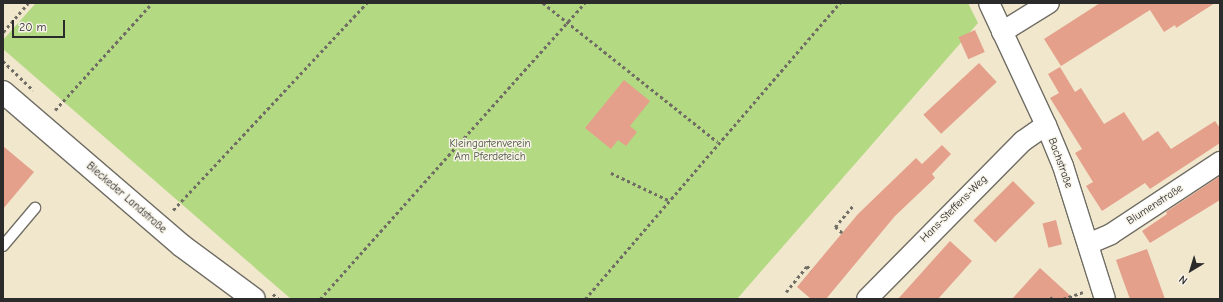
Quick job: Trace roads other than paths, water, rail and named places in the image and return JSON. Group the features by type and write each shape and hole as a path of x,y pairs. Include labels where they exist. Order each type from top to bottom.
{"street":[{"name":"Bachstraße","path":"989,3 1046,125 1088,244 1105,299"},
{"path":"1002,32 1048,3"},
{"name":"Bleckeder Landstraße","path":"3,92 182,246 254,299"},
{"name":"Hans-Steffens-Weg","path":"867,299 1017,147 1046,125"},
{"name":"Blumenstraße","path":"1088,244 1110,234 1220,162"}],"lane":[{"path":"3,246 35,208"}],"park label":[{"name":"Kleingartenverein Am Pferdeteich","path":"490,151"}]}
